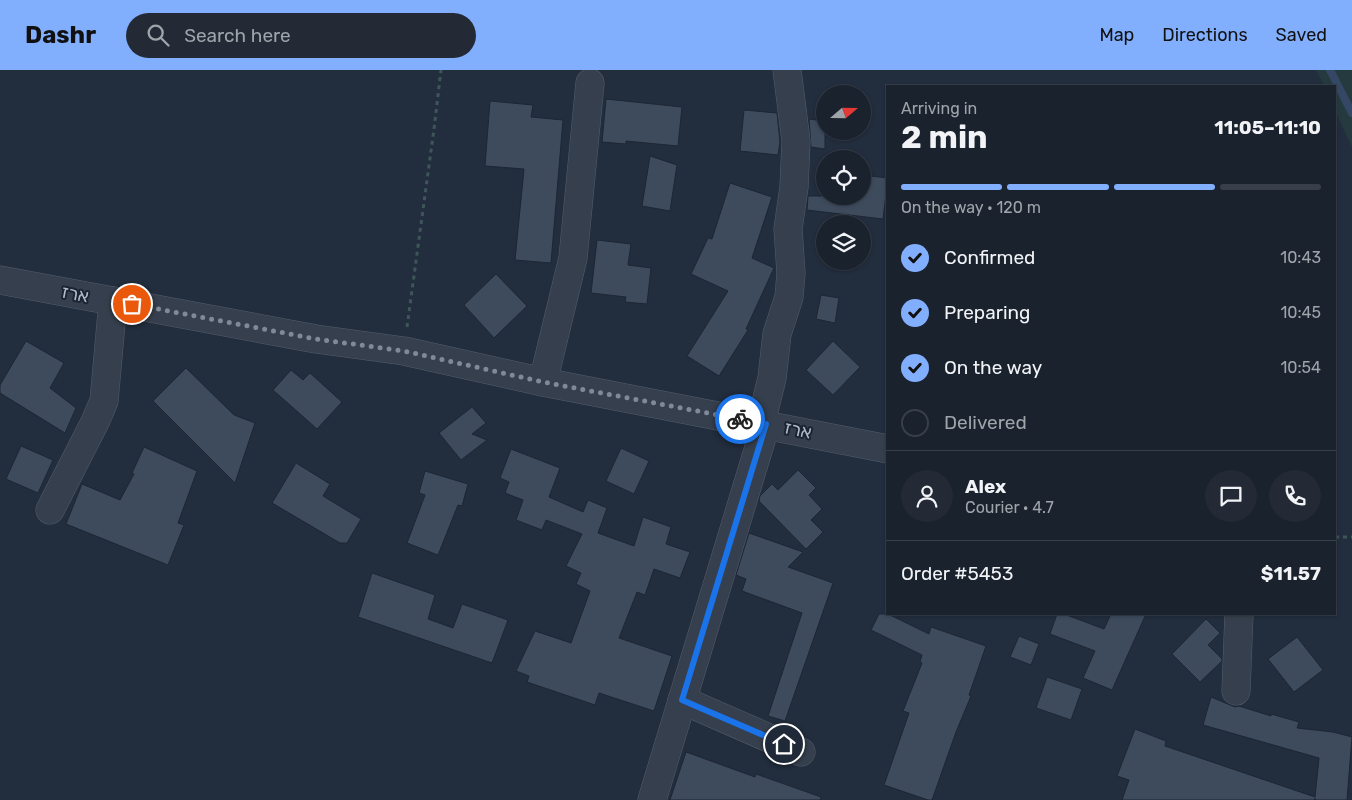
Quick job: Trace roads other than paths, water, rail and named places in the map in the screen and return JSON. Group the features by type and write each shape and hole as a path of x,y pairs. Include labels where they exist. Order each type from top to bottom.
{"street":[{"path":"652,800 764,423 772,378 776,334 789,297 791,274 788,229 794,187 796,141 787,85 787,70"},
{"path":"543,382 573,258 590,83"},
{"name":"ארז","path":"0,280 316,339 404,351 543,382 764,423 886,449"},
{"path":"50,510 104,401 114,301"},
{"path":"1236,691 1239,615"},
{"path":"682,700 801,752"}],"waterway":[{"path":"1330,70 1352,113"}]}
